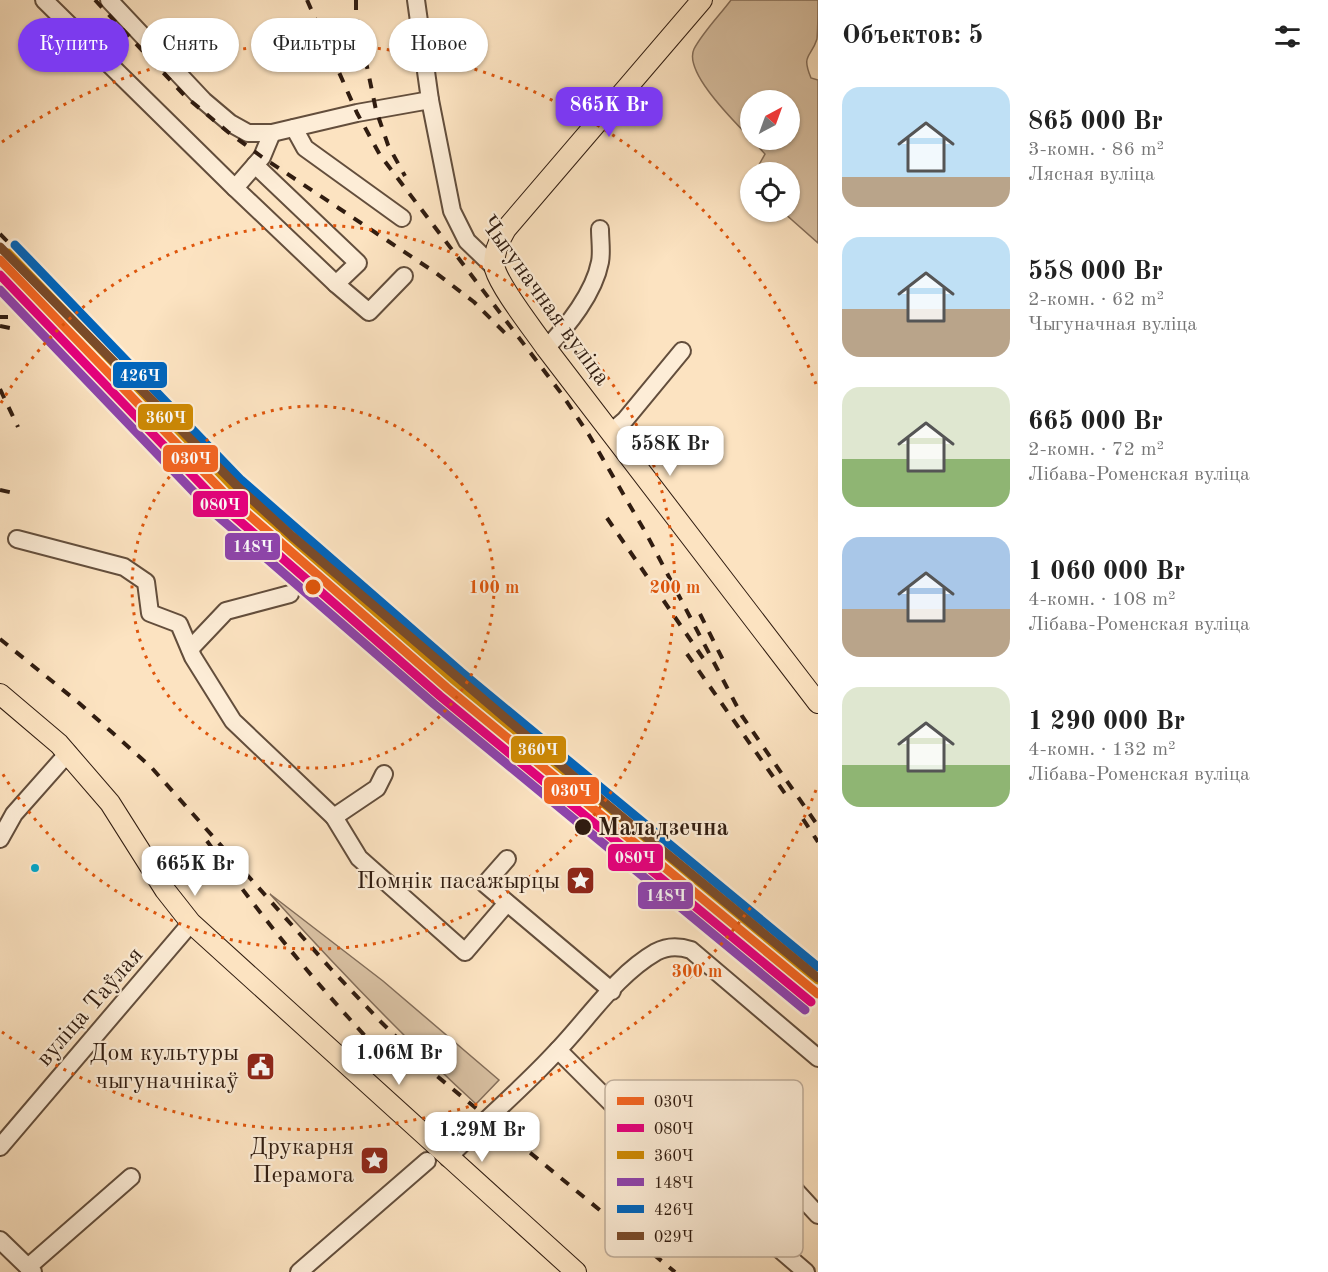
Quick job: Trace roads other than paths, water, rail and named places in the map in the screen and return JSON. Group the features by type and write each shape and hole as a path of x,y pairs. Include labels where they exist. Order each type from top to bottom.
{"main road":[{"path":"495,268 496,247 506,229 702,0"},
{"name":"Чыгуначная вуліца","path":"495,268 507,291 546,348 818,703"},
{"path":"0,694 68,753 110,803 165,890 192,923 576,1272"}],"street":[{"path":"44,0 235,188 336,284 369,312 404,276"},
{"path":"109,0 204,101 230,123 248,133 272,133 357,113 430,100"},
{"name":"Чыгуначная вуліца","path":"416,0 430,100 452,210 467,241 495,268"},
{"path":"294,128 305,148 402,218"},
{"path":"235,188 262,157 272,133"},
{"path":"255,165 358,263 336,284"},
{"path":"546,348 565,329 596,275 600,260 600,229"},
{"path":"611,432 625,420 682,351"},
{"path":"17,538 124,567 146,582 150,613 179,624 190,650 233,721 334,817 359,858 465,951 507,903"},
{"path":"190,650 225,611 290,594"},
{"path":"0,839 7,818 68,753"},
{"path":"334,817 377,788 384,774"},
{"path":"507,859 485,884 612,990"},
{"name":"вуліца Таўлая","path":"0,1147 192,923"},
{"path":"448,1158 558,1050 629,972 663,948 682,947 691,950 818,1058"},
{"path":"558,1050 605,1098"},
{"path":"428,1139 431,1152 456,1175 472,1179"},
{"path":"298,1272 427,1161"},
{"path":"0,1240 31,1269 131,1177"},
{"path":"803,1199 818,1215"},
{"path":"788,1257 806,1272"}],"railway":[{"path":"95,0 186,97 228,132 436,273 474,302 510,338"},
{"path":"307,0 357,113 380,155 561,393 589,435 647,535 742,716 818,826"},
{"path":"356,0 356,14 376,110 388,145 405,176"},
{"path":"0,234 238,475 298,529 461,671 818,965"},
{"path":"0,296 50,345"},
{"path":"0,317 8,317"},
{"path":"0,326 15,329"},
{"path":"0,389 18,427"},
{"path":"0,490 18,494"},
{"path":"607,518 707,664"},
{"path":"700,614 725,664"},
{"path":"0,639 79,703 151,767 331,969 432,1072 605,1214"},
{"path":"687,654 786,795"},
{"path":"803,819 818,842"},
{"path":"207,841 291,950 381,1053"},
{"path":"657,1257 675,1272"}],"place":[{"name":"Маладзечна","path":"583,827"},
{"name":"Помнік пасажырцы","path":"581,880"},
{"name":"Дом культуры чыгуначнікаў","path":"260,1066"},
{"name":"Друкарня Перамога","path":"375,1160"}]}
